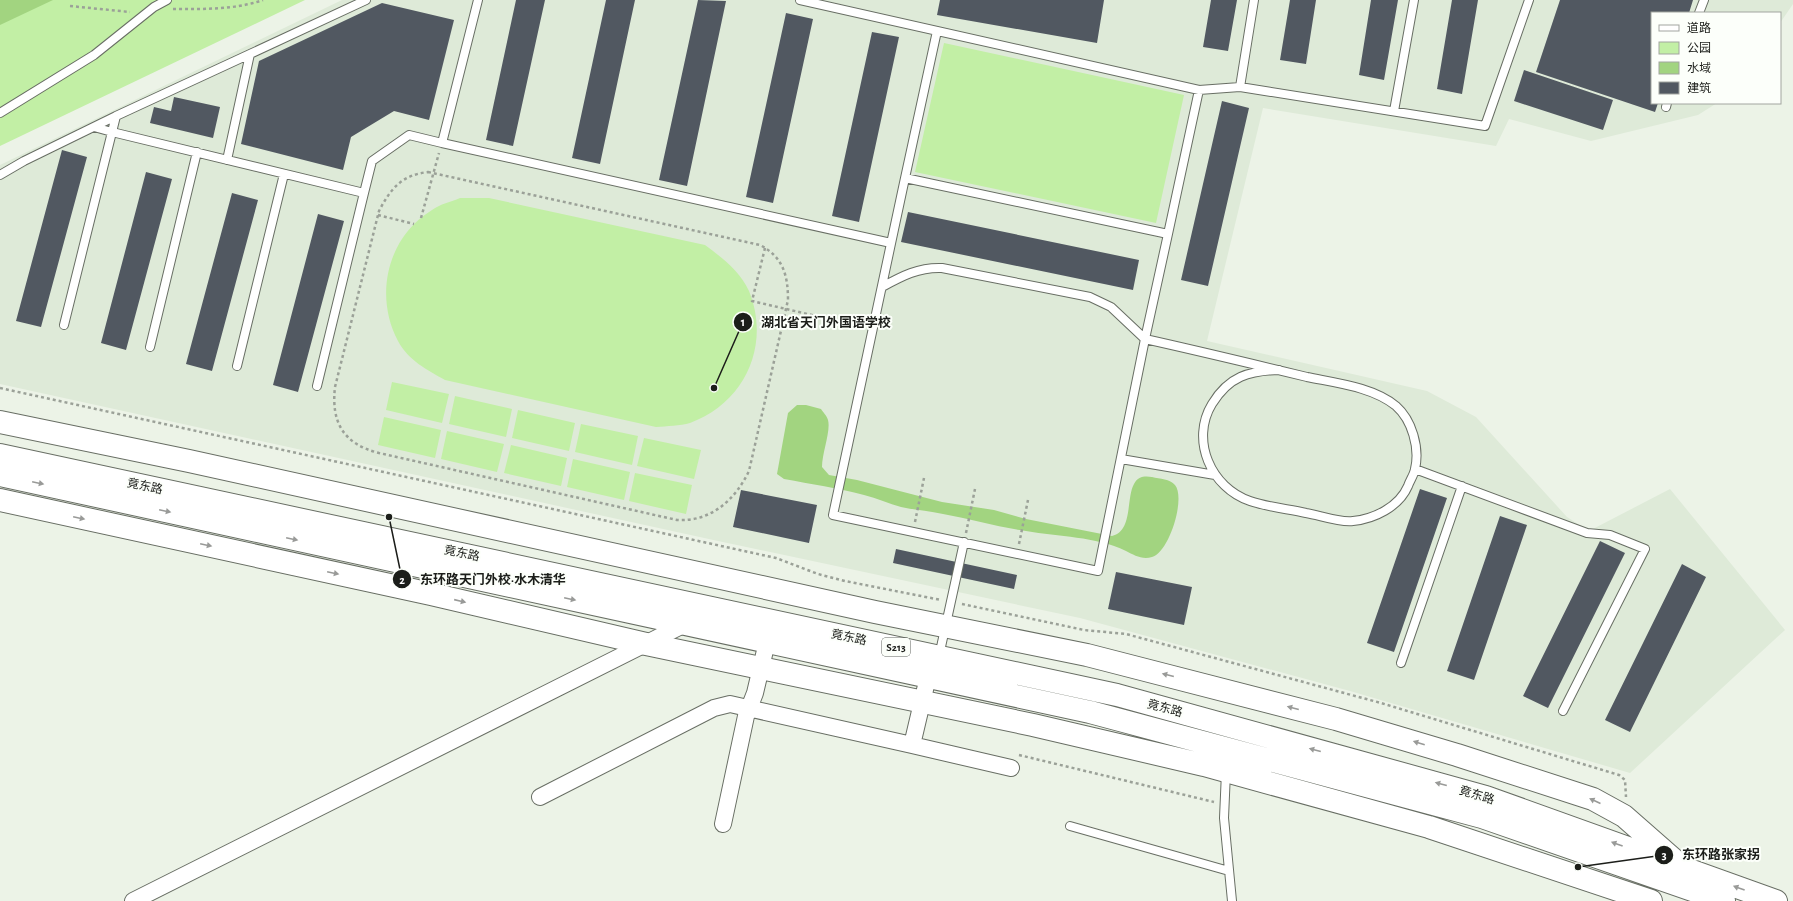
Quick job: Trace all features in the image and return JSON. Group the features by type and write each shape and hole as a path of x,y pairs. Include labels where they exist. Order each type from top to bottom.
{"main road":[{"path":"0,422 946,627 1094,657 1336,719 1573,792 1612,808 1628,820 1677,875"},
{"name":"竟东路","path":"0,455 1117,695 1486,797 1677,875 1724,901"},
{"name":"竟东路","path":"0,475 1090,712 1228,760 1482,817 1677,875 1776,901"},
{"path":"0,500 431,594 646,644 923,701 1110,742 1228,760 1647,900"}],"street":[{"path":"133,901 685,624 691,603"},
{"path":"723,824 749,709 755,693 767,642"},
{"path":"912,745 928,677"},
{"path":"540,797 714,708 730,704 1011,768"},
{"path":"1647,900 1677,875"}],"lane":[{"path":"0,113 94,55 150,10 166,0"},
{"path":"0,175 24,161 116,116 366,0"},
{"path":"442,143 478,0"},
{"path":"800,0 1199,90 1240,87 1485,126 1529,0"},
{"path":"1240,87 1254,0"},
{"path":"1394,111 1414,0"},
{"path":"1699,12 1704,0"},
{"path":"937,31 834,515 1098,570 1145,339 1199,90"},
{"path":"226,160 250,54"},
{"path":"64,325 116,116"},
{"path":"94,127 364,193"},
{"path":"317,386 372,161 409,135 891,243"},
{"path":"150,347 197,152"},
{"path":"237,366 284,174"},
{"path":"905,178 1168,234"},
{"path":"882,287 907,273 918,269 942,268 1090,296 1111,307 1145,339 1279,370 1380,394 1397,407 1410,425 1416,447 1415,469 1406,490 1392,506 1373,518 1351,522 1250,501 1230,491 1214,475 1205,455 1203,433 1208,412 1219,393 1236,378 1257,371 1279,370"},
{"path":"1120,459 1214,475"},
{"path":"1415,469 1587,533 1610,536 1645,549 1562,711"},
{"path":"1401,663 1462,486"},
{"path":"939,656 964,542"},
{"path":"1228,760 1224,818 1232,901"},
{"path":"1070,826 1229,871"}],"path":[{"path":"70,6 125,13 150,10 214,9 247,5 263,0"},
{"path":"421,218 442,143"},
{"path":"428,172 760,245 771,251 785,272 788,284 785,309 749,471 742,486 730,500 718,509 692,521 678,520 379,453 365,449 352,441 343,430 336,417 333,404 335,387 378,215 392,188 419,173 428,172"},
{"path":"378,215 414,224"},
{"path":"765,248 752,301 873,329"},
{"path":"0,388 788,561 818,574 845,580 1084,630 1126,634 1381,703 1612,772 1625,780 1628,820"},
{"path":"913,531 924,478"},
{"path":"964,542 976,489"},
{"path":"1017,553 1028,500"}],"shaded area":[{"path":"342,0 1793,0 1793,4 1781,22 1781,12 1651,12 1651,104 1715,104 1698,115 1591,141 1509,119 1496,146 1263,108 1207,341 1427,391 1476,417 1567,517 1589,531 1670,489 1785,630 1630,773 1350,691 1080,618 718,541 0,384 0,165"}],"green space":[{"path":"0,0 305,0 0,146"},
{"path":"944,43 1184,95 1156,223 915,172"},
{"path":"460,198 489,198 705,245 730,265 741,277 749,291 755,311 757,332 755,351 748,370 739,387 726,402 709,414 686,424 656,427 445,380 425,368 407,354 402,348 391,324 387,305 386,287 389,269 395,251 404,236 417,222 435,208"},
{"path":"392,382 449,394 442,423 386,410"},
{"path":"455,396 512,409 506,437 449,424"},
{"path":"518,410 575,423 569,451 512,438"},
{"path":"384,417 441,430 435,458 378,445"},
{"path":"581,424 638,436 632,465 575,452"},
{"path":"447,431 504,444 497,472 441,459"},
{"path":"644,438 701,450 694,479 637,466"},
{"path":"511,445 567,458 561,486 504,473"},
{"path":"573,459 630,472 624,500 567,487"},
{"path":"635,473 692,485 686,514 629,501"}],"water":[{"path":"0,0 53,0 0,25"},
{"path":"797,405 806,405 821,409 826,416 829,425 822,467 829,475 857,480 942,502 994,510 1026,519 1112,536 1119,533 1123,528 1128,513 1130,497 1136,481 1142,477 1152,477 1168,480 1175,485 1178,492 1177,512 1170,536 1158,553 1152,557 1138,557 1102,542 1038,533 901,507 854,493 784,479 777,474 788,413"}],"building":[{"path":"516,0 545,0 513,146 486,140"},
{"path":"606,0 635,0 600,164 572,158"},
{"path":"698,0 726,1 687,186 659,180"},
{"path":"940,0 1104,0 1097,43 937,15"},
{"path":"1211,0 1237,0 1228,51 1203,47"},
{"path":"1290,0 1316,0 1306,64 1280,60"},
{"path":"1371,0 1398,0 1384,80 1359,75"},
{"path":"1452,0 1478,0 1462,94 1437,89"},
{"path":"1560,0 1693,0 1689,12 1651,12 1651,104 1658,104 1655,112 1536,72"},
{"path":"382,3 454,20 429,120 394,111 351,137 343,170 241,144 259,61"},
{"path":"786,13 813,19 773,203 746,197"},
{"path":"872,32 899,37 859,222 832,216"},
{"path":"1524,70 1613,100 1603,130 1514,101"},
{"path":"174,97 220,107 213,138 150,123 154,107 171,111"},
{"path":"1222,101 1249,108 1208,286 1181,280"},
{"path":"62,150 87,157 41,327 16,321"},
{"path":"146,172 172,179 126,350 101,343"},
{"path":"232,193 258,200 212,371 186,364"},
{"path":"908,212 1139,260 1133,290 901,242"},
{"path":"318,214 344,221 298,392 273,385"},
{"path":"1420,489 1447,498 1394,652 1367,643"},
{"path":"741,490 817,505 809,543 733,527"},
{"path":"1500,516 1527,525 1474,680 1447,671"},
{"path":"1600,541 1625,553 1548,708 1523,696"},
{"path":"896,549 1017,575 1014,589 893,563"},
{"path":"1682,564 1706,577 1630,732 1605,720"},
{"path":"1116,572 1192,587 1184,625 1108,609"}],"place":[{"name":"湖北省天门外国语学校","path":"714,388"},
{"name":"东环路天门外校·水木清华","path":"389,517"},
{"name":"东环路张家拐","path":"1578,867"}]}
